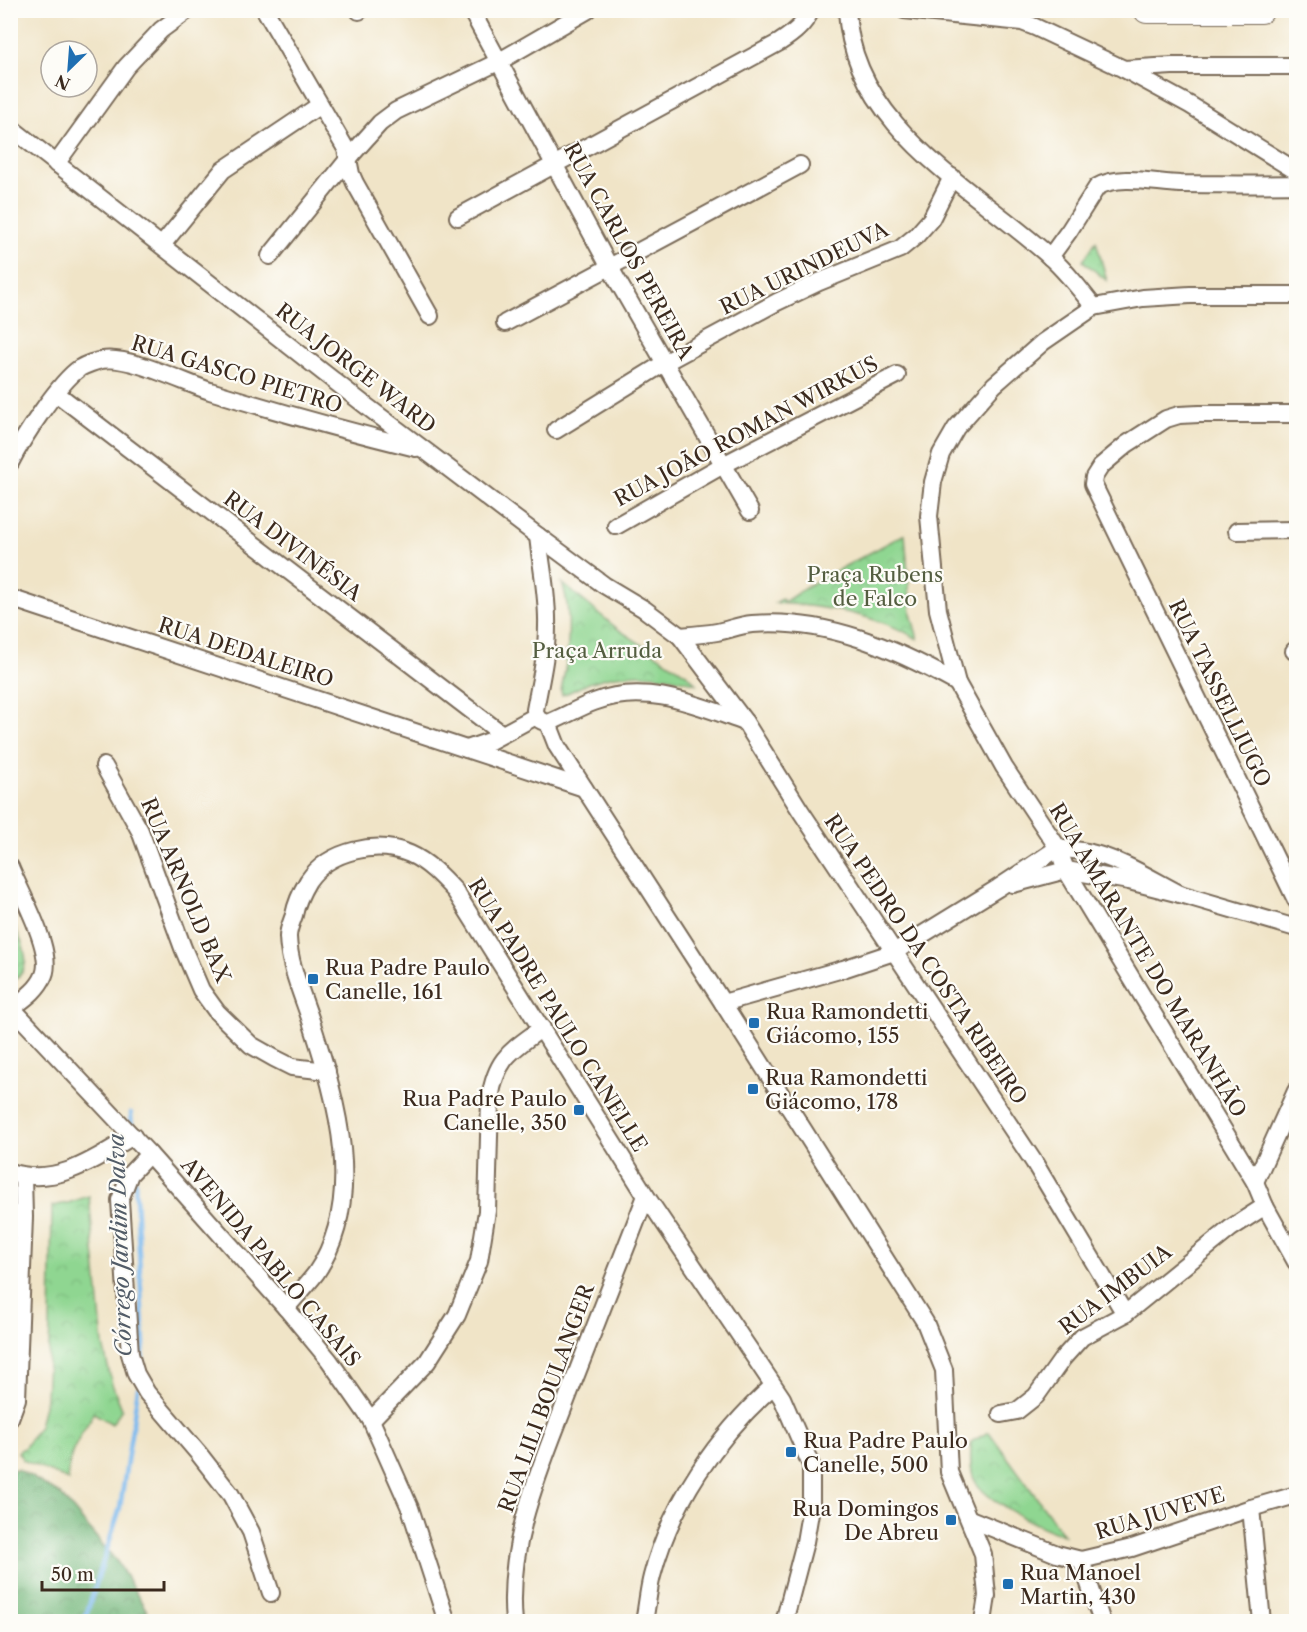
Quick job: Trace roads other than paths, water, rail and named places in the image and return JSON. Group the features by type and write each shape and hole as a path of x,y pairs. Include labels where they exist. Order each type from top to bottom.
{"highway":[{"path":"1147,10 1261,10"}],"street":[{"path":"56,164 126,67 162,30 188,10"},
{"path":"265,10 346,149 355,183 430,316"},
{"name":"RUA CARLOS PEREIRA","path":"471,10 609,266 750,511"},
{"path":"270,256 380,123 396,111 498,62 588,10"},
{"path":"458,217 780,42 797,30 807,19 811,10"},
{"path":"847,10 849,35 856,59 871,91 888,116 909,140 1050,257 1094,307 1143,298 1190,295 1296,295"},
{"path":"904,10 1022,22 1124,69 1190,105 1296,171"},
{"path":"1124,69 1172,66 1296,66"},
{"path":"162,245 223,170 320,105"},
{"name":"RUA JORGE WARD","path":"10,127 365,405 537,536 680,636"},
{"path":"504,323 800,165"},
{"name":"RUA URINDEUVA","path":"556,430 666,362 819,282 900,249 931,219 952,177"},
{"path":"1050,257 1093,193 1101,185 1127,180 1176,184 1296,184"},
{"name":"RUA AMARANTE DO MARANHÃO","path":"1094,307 1043,342 994,385 956,428 941,454 933,482 929,516 938,610 957,683 1004,767 1058,848 1066,870 1255,1182 1296,1262"},
{"name":"RUA GASCO PIETRO","path":"10,463 19,445 56,393 81,368 102,360 125,361 208,390 315,422 426,450"},
{"name":"RUA JOÃO ROMAN WIRKUS","path":"616,526 723,465 897,375"},
{"name":"RUA DIVINÉSIA","path":"56,393 502,734"},
{"name":"RUA TASSELLIUGO","path":"1296,414 1179,415 1166,418 1127,444 1101,466 1094,477 1094,488 1296,900"},
{"path":"1237,531 1296,530"},
{"path":"537,536 547,607 545,656 536,704 542,720 925,1322 944,1370 949,1472 983,1554 987,1596 983,1622"},
{"name":"RUA DEDALEIRO","path":"10,598 584,788"},
{"path":"680,636 717,632 751,624 776,624 836,631 904,655 957,683"},
{"name":"RUA PEDRO DA COSTA RIBEIRO","path":"680,636 745,722 800,810 1034,1162 1125,1314"},
{"path":"467,749 502,734 593,702 638,694 671,697 745,722"},
{"name":"RUA ARNOLD BAX","path":"104,766 140,831 183,948 201,990 217,1012 251,1045 274,1058 292,1067 327,1071"},
{"name":"RUA PADRE PAULO CANELLE","path":"286,1308 316,1273 333,1240 342,1204 344,1160 327,1071 292,961 288,935 296,907 308,881 325,864 346,854 367,848 390,849 411,855 435,870 455,891 646,1196 782,1398 811,1465 811,1507 805,1542 784,1622"},
{"path":"723,1003 894,952 1058,848 1090,852 1128,866 1180,894"},
{"path":"10,867 41,939 47,962 44,975 37,988 11,1007"},
{"path":"998,888 1066,870 1130,881 1296,928"},
{"name":"AVENIDA PABLO CASAIS","path":"11,1007 133,1136 286,1308 329,1360 371,1420 410,1508 447,1622"},
{"path":"371,1420 428,1362 458,1315 478,1261 488,1211 490,1099 496,1069 510,1052 542,1028"},
{"path":"1255,1182 1296,1091"},
{"path":"10,1418 17,1399 24,1217 17,1174 50,1177 87,1163 133,1136"},
{"path":"149,1154 130,1174 120,1200 130,1354 136,1374 147,1393 231,1495 251,1532 271,1593"},
{"name":"RUA LILI BOULANGER","path":"514,1622 512,1593 519,1540 533,1489 646,1196"},
{"name":"RUA IMBUIA","path":"1000,1414 1017,1411 1036,1396 1063,1358 1082,1337 1125,1314 1231,1228 1266,1206"},
{"path":"644,1622 652,1576 673,1517 694,1478 751,1406 773,1386"},
{"name":"RUA JUVEVE","path":"970,1519 1057,1554 1081,1560 1132,1548 1296,1495"},
{"path":"1251,1508 1262,1622"},
{"path":"1081,1560 1102,1622"}],"waterway":[{"name":"Córrego Jardim Dalva","path":"131,1113 132,1129"},
{"name":"Córrego Jardim Dalva","path":"135,1179 144,1344 141,1368"},
{"name":"Córrego Jardim Dalva","path":"84,1622 120,1508 138,1388"}],"place":[{"name":"Rua Padre Paulo Canelle, 161","path":"313,979"},
{"name":"Rua Ramondetti Giácomo, 155","path":"754,1023"},
{"name":"Rua Ramondetti Giácomo, 178","path":"753,1089"},
{"name":"Rua Padre Paulo Canelle, 350","path":"579,1110"},
{"name":"Rua Padre Paulo Canelle, 500","path":"791,1452"},
{"name":"Rua Domingos De Abreu","path":"951,1520"},
{"name":"Rua Manoel Martin, 430","path":"1008,1584"}],"park label":[{"name":"Praça Rubens de Falco","path":"875,586"},
{"name":"Praça Arruda","path":"597,650"}]}
